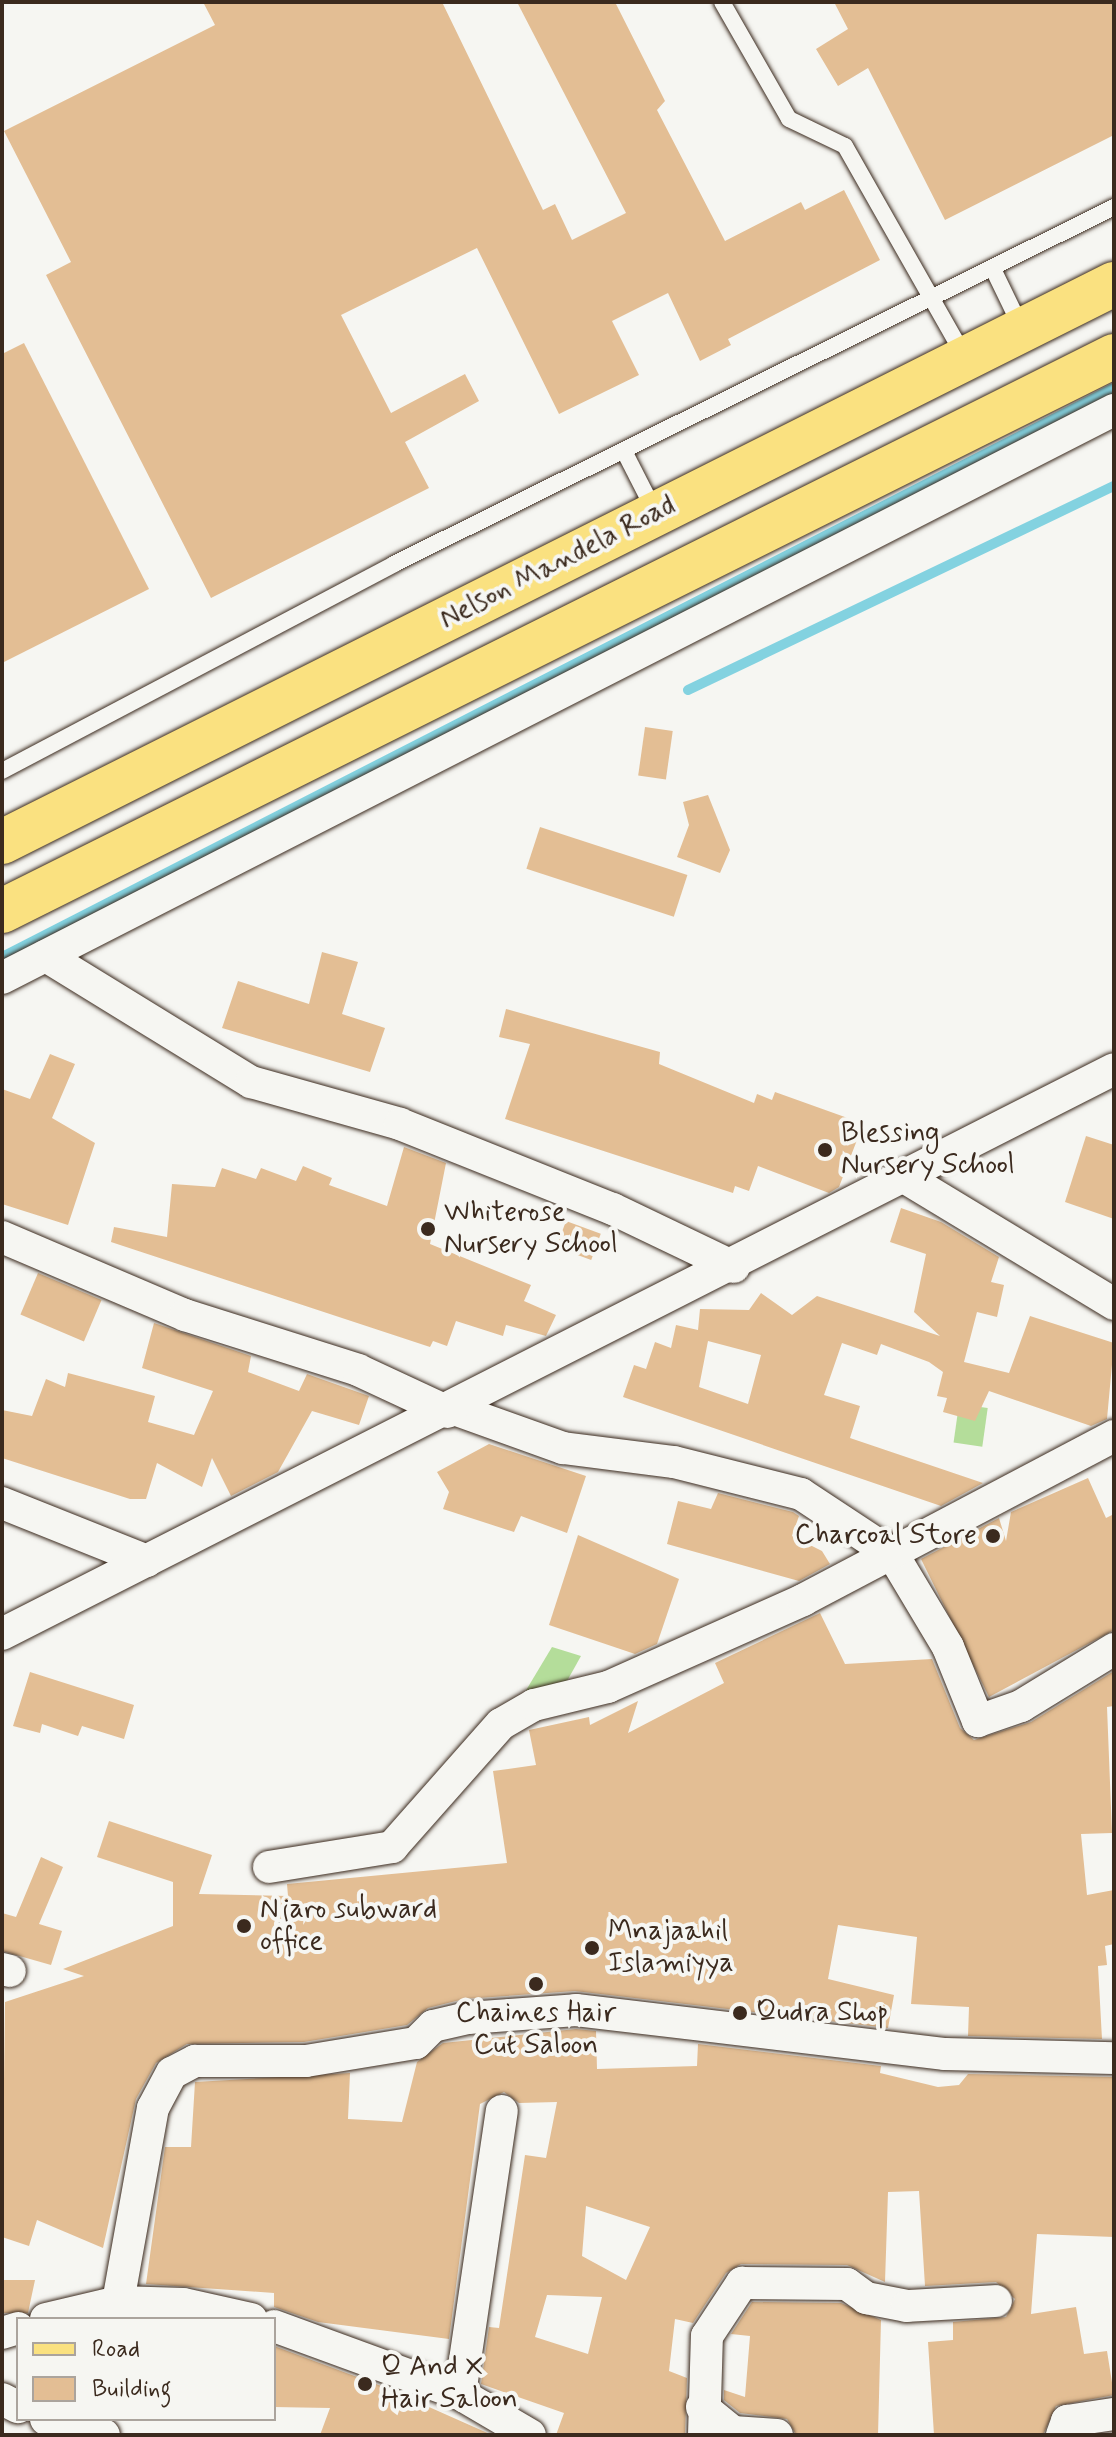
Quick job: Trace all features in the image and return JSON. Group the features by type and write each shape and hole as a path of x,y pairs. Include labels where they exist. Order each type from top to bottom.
{"main road":[{"name":"Nelson Mandela Road","path":"2,842 1114,284"},
{"path":"2,911 1114,356"}],"street":[{"path":"2,978 1114,410"},
{"path":"46,956 251,1082 400,1124 613,1209 734,1267"},
{"path":"2,1634 451,1411 1114,1069"},
{"path":"906,1178 1114,1304"},
{"path":"2,1237 185,1315 358,1370 451,1411 563,1448 674,1462 801,1494 893,1555 948,1647 978,1721 1021,1706 1114,1649"},
{"path":"269,1867 370,1856 392,1847 501,1724 534,1705 631,1677 893,1555 1114,1436"},
{"path":"2,1503 147,1561"},
{"path":"118,2302 153,2108 172,2073 195,2061 362,2054 416,2043 433,2026 468,2018 563,2010 945,2054 1114,2058"},
{"path":"460,2394 502,2111"},
{"path":"777,2435 733,2432 703,2421 707,2336 732,2291 754,2278 847,2284 896,2305 996,2301"},
{"path":"54,2317 118,2302 183,2304 242,2317"},
{"path":"276,2327 460,2394 530,2435"},
{"path":"1062,2435 1067,2421 1114,2414"},
{"path":"53,2421 104,2435"}],"lane":[{"path":"722,2 789,119 845,146 966,359"},
{"path":"2,771 394,564 626,455 1114,207"},
{"path":"993,269 1023,330"},
{"path":"626,455 656,514"}],"green space":[{"path":"959,1404 988,1408 982,1447 954,1443"},
{"path":"552,1647 581,1656 557,1699 525,1692"}],"building":[{"path":"203,2 442,2 543,210 555,204 572,240 626,213 517,2 615,2 665,101 657,110 725,241 801,202 805,210 844,190 880,260 728,339 731,345 700,361 668,293 612,321 639,375 559,414 477,248 341,315 391,413 465,374 479,401 405,442 429,488 211,598 46,275 71,262 4,131 215,25"},
{"path":"834,2 1114,2 1114,135 945,220 868,68 838,86 816,49 848,29"},
{"path":"24,343 149,589 2,663 2,354"},
{"path":"645,727 673,731 666,779 638,776"},
{"path":"708,795 730,850 720,873 677,857 689,825 683,802"},
{"path":"540,827 687,875 674,917 526,869"},
{"path":"322,952 358,962 342,1014 385,1028 370,1072 222,1028 238,981 309,1004"},
{"path":"506,1009 660,1052 659,1064 754,1103 757,1094 772,1100 775,1092 856,1121 862,1127 839,1187 829,1193 758,1166 749,1191 735,1186 733,1193 505,1119 530,1044 499,1037"},
{"path":"50,1054 75,1064 52,1118 95,1143 68,1225 2,1204 2,1089 30,1099"},
{"path":"1086,1136 1114,1145 1114,1219 1065,1202"},
{"path":"404,1147 446,1163 430,1244 531,1285 524,1301 556,1315 546,1336 506,1325 503,1336 456,1321 447,1346 433,1341 430,1347 111,1242 114,1227 167,1237 172,1184 215,1187 222,1168 256,1179 261,1168 296,1181 303,1166 332,1178 329,1185 387,1206"},
{"path":"901,1208 941,1222 999,1257 991,1282 1004,1285 997,1317 977,1312 964,1362 1009,1373 1030,1316 1114,1343 1107,1419 1091,1426 989,1391 975,1421 943,1412 947,1398 937,1396 943,1372 929,1362 881,1344 877,1355 842,1343 824,1395 860,1406 850,1438 983,1483 941,1506 623,1397 634,1365 646,1369 655,1342 671,1348 676,1325 698,1330 700,1309 749,1310 761,1293 792,1315 817,1296 940,1336 914,1312 926,1254 890,1242","holes":["708,1341 761,1355 748,1404 699,1387"]},
{"path":"566,1221 601,1234 591,1260 556,1247"},
{"path":"38,1273 102,1300 84,1341 20,1314"},
{"path":"154,1323 251,1356 248,1372 299,1391 307,1374 369,1396 359,1425 312,1411 278,1472 231,1496 212,1458 202,1487 157,1463 146,1499 130,1499 2,1458 2,1410 32,1416 46,1379 65,1387 68,1373 155,1396 148,1422 194,1435 213,1391 142,1368"},
{"path":"489,1444 586,1476 567,1533 521,1516 514,1532 443,1509 449,1492 437,1472"},
{"path":"1088,1478 1106,1518 1114,1514 1114,1630 989,1697 921,1559 999,1518 1006,1541 1011,1512"},
{"path":"718,1493 793,1512 799,1516 792,1536 822,1551 830,1564 799,1581 667,1544 678,1501 711,1509"},
{"path":"578,1535 679,1579 657,1644 635,1654 549,1625"},
{"path":"820,1613 845,1664 932,1659 960,1728 974,1740 1031,1722 1114,1671 1114,1706 1107,1707 1112,1833 1081,1834 1087,1895 1114,1890 1114,1944 1105,1946 1107,1965 1098,1966 1102,2039 968,2036 969,2007 911,2004 917,1937 838,1925 828,1979 894,1995 888,2028 575,1991 464,1999 428,2008 407,2025 304,2042 187,2044 156,2063 136,2099 103,2248 37,2220 29,2246 2,2237 5,2002 84,1976 63,1969 173,1926 173,1882 97,1857 109,1821 212,1855 199,1894 288,1896 287,1884 507,1863 493,1771 536,1765 529,1730 589,1717 590,1725 638,1701 628,1733 724,1683 715,1663"},
{"path":"30,1672 134,1705 124,1739 82,1726 78,1736 42,1724 40,1733 13,1726"},
{"path":"41,1857 63,1867 39,1924 62,1931 51,1965 2,1951 2,1913 16,1917"},
{"path":"576,2029 596,2031 597,2069 697,2066 698,2044 881,2066 880,2073 938,2087 959,2085 968,2074 1114,2077 1114,2237 1037,2234 1031,2314 1076,2307 1084,2354 1107,2351 1114,2395 1056,2406 1043,2435 934,2435 928,2342 953,2340 953,2322 1006,2317 1015,2299 996,2282 925,2286 919,2191 888,2192 885,2282 847,2265 741,2264 726,2273 693,2323 675,2319 669,2371 687,2378 685,2435 556,2435 564,2413 481,2384 489,2327 499,2328 525,2155 546,2158 557,2102 519,2103 504,2092 480,2104 449,2339 318,2322 274,2307 274,2293 146,2284 165,2147 191,2147 195,2082 350,2073 348,2119 402,2122 417,2062 443,2043","holes":["586,2206 650,2227 626,2280 582,2256","547,2295 602,2297 588,2354 535,2337"]},
{"path":"2,2280 35,2280 28,2313 2,2313"},
{"path":"752,2302 841,2303 881,2320 878,2435 795,2433 787,2419 740,2413 724,2400 724,2390 745,2397 750,2336 731,2334"},
{"path":"276,2347 384,2387 492,2435 320,2435 330,2408 276,2407"}],"waterway":[{"path":"2,957 1114,388"},
{"path":"688,690 1114,486"}],"place":[{"name":"Blessing Nursery School","path":"825,1150"},
{"name":"Whiterose Nursery School","path":"428,1229"},
{"name":"Charcoal Store","path":"993,1536"},
{"name":"Njaro subward office","path":"244,1926"},
{"name":"Mnajaahil Islamiyya","path":"592,1948"},
{"name":"Chaines Hair Cut Saloon","path":"536,1984"},
{"name":"Qudra Shop","path":"740,2013"},
{"name":"Q And X Hair Saloon","path":"365,2384"}]}
